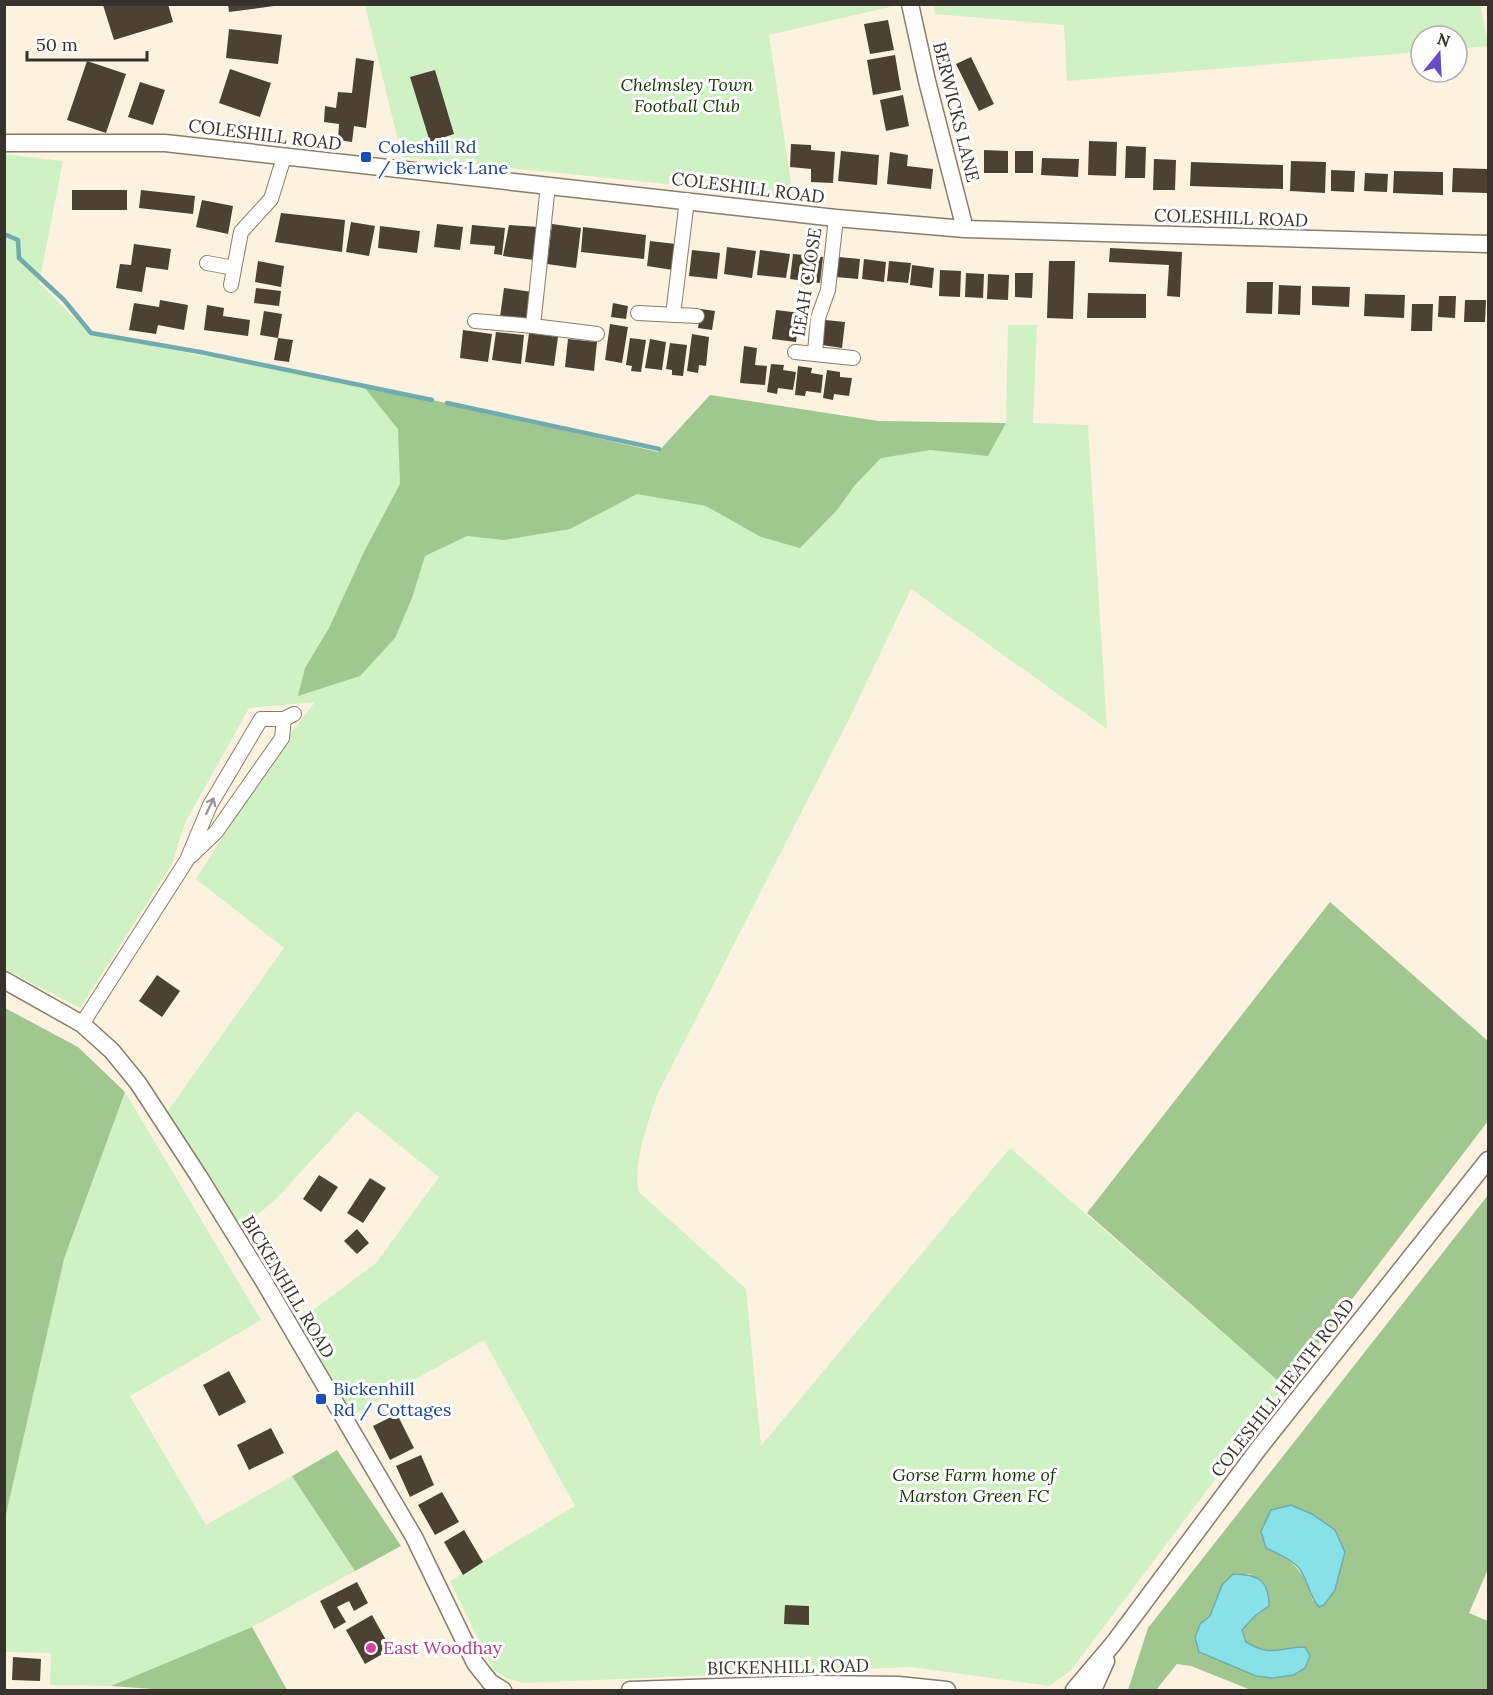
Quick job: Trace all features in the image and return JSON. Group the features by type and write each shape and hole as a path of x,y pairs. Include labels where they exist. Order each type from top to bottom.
{"street":[{"name":"BERWICKS LANE","path":"910,4 965,229"},
{"name":"COLESHILL ROAD","path":"4,143 165,143 836,218 965,229 1488,244"},
{"path":"231,285 241,232 271,199 285,157"},
{"path":"533,326 548,185"},
{"path":"673,315 687,200"},
{"name":"LEAH CLOSE","path":"815,352 818,318 828,290 836,218"},
{"path":"207,263 234,267"},
{"path":"638,313 697,316"},
{"path":"475,321 597,334"},
{"name":"LEAH CLOSE","path":"795,352 815,352 853,358"},
{"path":"82,1024 187,860 210,805 261,719 289,716 282,738 216,832 187,860"},
{"name":"BICKENHILL ROAD","path":"4,980 82,1024 112,1051 138,1083 258,1272 414,1537 475,1664 490,1682 503,1690"},
{"name":"COLESHILL HEATH ROAD","path":"1074,1690 1113,1644 1259,1448 1488,1160"},
{"name":"COLESHILL HEATH ROAD","path":"1094,1690 1113,1644"},
{"name":"BICKENHILL ROAD","path":"630,1690 823,1684 898,1685 947,1690"}],"green space":[{"name":"Chelmsley Town Football Club","path":"365,5 898,5 769,35 793,197 402,157"},
{"path":"934,5 1481,5 1488,46 1469,48 1469,24 1409,24 1409,53 1067,81 1064,25 935,14"},
{"name":"Gorse Farm home of Marston Green FC","path":"4,154 63,161 39,283 90,334 428,399 658,452 710,395 878,421 1006,423 1008,325 1037,325 1033,423 1088,425 1107,729 911,589 850,717 657,1095 642,1142 637,1178 638,1191 746,1289 761,1446 1010,1148 1285,1387 1072,1669 1050,1686 911,1667 523,1683 506,1678 493,1670 450,1581 575,1506 484,1340 350,1417 296,1323 376,1263 439,1177 357,1111 276,1199 238,1232 167,1112 284,948 196,879 277,751 315,702 249,708 185,823 172,864 80,1008 5,969"},
{"path":"364,387 428,399 658,452 710,395 878,421 1006,423 988,456 930,450 881,458 855,485 837,510 800,548 761,537 706,506 637,494 570,529 504,540 467,536 425,556 412,598 395,638 360,676 298,696 305,668 329,628 364,552 400,484 398,429"},
{"path":"1330,902 1488,1041 1488,1121 1285,1387 1087,1213"},
{"path":"5,1008 78,1047 125,1092 64,1259 5,1519"},
{"path":"125,1092 261,1320 130,1396 206,1525 292,1476 355,1571 252,1627 111,1686 50,1685 51,1653 5,1652 5,1519 64,1259"},
{"path":"1488,1195 1488,1569 1469,1613 1488,1621 1488,1690 1251,1690 1191,1666 1177,1664 1156,1690 1128,1690 1148,1628","holes":["1266,1548 1345,1552 1313,1601 1306,1581 1297,1568 1285,1558","1233,1574 1250,1574 1264,1583 1269,1606 1256,1615 1242,1630 1246,1642 1269,1651 1280,1651 1293,1647 1256,1676 1200,1624 1210,1616"]},
{"path":"337,1450 401,1546 355,1571 292,1476"},
{"path":"252,1627 287,1690 168,1690 111,1686"}],"water":[{"path":"1291,1505 1312,1514 1335,1530 1345,1552 1335,1590 1324,1605 1319,1607 1299,1568 1288,1559 1266,1548 1261,1531 1271,1510"},
{"path":"1233,1574 1255,1577 1264,1584 1267,1590 1269,1606 1256,1615 1242,1630 1246,1642 1269,1651 1305,1647 1310,1656 1305,1668 1294,1675 1273,1678 1256,1676 1199,1652 1195,1638 1200,1624 1210,1616 1222,1585"}],"building":[{"path":"168,4 173,22 114,40 103,5"},
{"path":"228,4 274,4 274,6 229,12"},
{"path":"888,20 894,50 870,54 864,24"},
{"path":"229,29 282,35 278,64 226,58"},
{"path":"895,55 901,90 873,95 867,60"},
{"path":"971,57 994,104 979,111 956,64"},
{"path":"356,58 374,61 366,128 354,126 352,142 338,140 339,124 324,122 325,106 336,108 338,92 352,93"},
{"path":"87,61 126,74 106,133 67,120"},
{"path":"230,69 271,83 260,117 219,103"},
{"path":"435,70 454,134 430,142 410,77"},
{"path":"140,82 165,90 153,125 128,117"},
{"path":"903,95 909,126 886,131 880,100"},
{"path":"1089,141 1117,142 1116,176 1088,175"},
{"path":"791,144 811,145 811,150 835,152 833,183 811,182 811,169 790,167"},
{"path":"1126,146 1146,147 1145,178 1125,178"},
{"path":"984,150 1008,151 1008,173 984,173"},
{"path":"841,151 879,155 877,185 838,181"},
{"path":"1015,151 1033,151 1033,173 1015,173"},
{"path":"890,152 908,155 907,166 933,169 931,189 887,184"},
{"path":"1042,158 1079,159 1078,177 1041,175"},
{"path":"1154,159 1176,160 1175,190 1153,190"},
{"path":"1291,161 1326,162 1325,193 1290,191"},
{"path":"1191,162 1283,165 1283,189 1190,186"},
{"path":"1453,168 1488,169 1488,193 1452,192"},
{"path":"1331,170 1355,171 1354,192 1331,191"},
{"path":"1394,171 1443,172 1443,195 1393,193"},
{"path":"1365,173 1388,174 1387,192 1364,191"},
{"path":"72,190 127,190 127,210 72,210"},
{"path":"141,190 195,196 193,214 139,208"},
{"path":"202,200 233,206 228,234 196,227"},
{"path":"281,213 345,220 342,252 275,242"},
{"path":"351,222 375,226 369,256 346,252"},
{"path":"437,224 463,227 460,250 434,247"},
{"path":"552,224 581,228 576,268 547,264"},
{"path":"472,225 505,228 502,255 494,254 495,246 470,244"},
{"path":"509,225 539,227 534,260 503,256"},
{"path":"380,226 420,231 417,253 378,248"},
{"path":"583,227 646,235 644,259 581,252"},
{"path":"650,241 676,244 673,270 647,266"},
{"path":"134,244 171,249 168,270 146,267 142,292 116,288 120,264 131,265"},
{"path":"727,247 756,251 752,278 724,274"},
{"path":"1110,248 1182,252 1180,297 1167,296 1169,265 1109,262"},
{"path":"692,250 720,253 717,279 689,276"},
{"path":"760,250 790,254 786,278 757,275"},
{"path":"793,254 823,257 820,283 790,279"},
{"path":"839,257 860,259 858,279 836,277"},
{"path":"864,259 886,262 884,282 862,279"},
{"path":"258,261 284,266 281,287 255,282"},
{"path":"889,261 911,263 908,283 887,281"},
{"path":"1049,261 1075,261 1073,319 1047,318"},
{"path":"912,265 934,268 932,288 910,285"},
{"path":"940,270 961,271 960,297 939,296"},
{"path":"966,273 984,274 983,298 965,297"},
{"path":"1015,273 1033,273 1032,298 1015,297"},
{"path":"988,274 1009,275 1008,300 987,299"},
{"path":"1247,282 1273,282 1272,314 1246,313"},
{"path":"1279,285 1301,286 1300,315 1278,314"},
{"path":"1312,286 1350,287 1349,307 1312,305"},
{"path":"256,288 281,291 279,306 254,303"},
{"path":"504,288 532,292 529,320 500,317"},
{"path":"1088,293 1146,294 1146,318 1087,318"},
{"path":"1365,294 1405,295 1404,318 1364,316"},
{"path":"1439,296 1456,296 1455,318 1438,317"},
{"path":"160,300 188,305 184,330 158,325 156,334 129,330 134,303 159,307"},
{"path":"1465,300 1486,300 1485,322 1464,322"},
{"path":"613,303 628,306 626,319 611,317"},
{"path":"1412,304 1433,304 1432,331 1411,331"},
{"path":"207,305 224,308 223,316 250,320 248,336 204,330"},
{"path":"701,309 715,311 712,330 698,328"},
{"path":"776,310 800,313 796,342 772,339"},
{"path":"264,311 282,314 278,338 260,335"},
{"path":"825,320 845,322 842,348 822,345"},
{"path":"610,324 628,327 622,363 605,360"},
{"path":"463,330 492,334 488,362 460,358"},
{"path":"496,332 524,335 521,364 492,360"},
{"path":"529,333 558,337 554,366 525,362"},
{"path":"692,334 709,337 706,366 699,365 698,373 687,371"},
{"path":"278,338 293,340 289,362 274,360"},
{"path":"630,338 646,340 641,372 631,371 632,366 626,365"},
{"path":"568,339 597,342 594,371 565,367"},
{"path":"650,339 666,342 662,370 645,368"},
{"path":"670,343 687,345 683,376 672,375 672,370 666,369"},
{"path":"744,346 757,348 755,365 767,366 765,385 740,383"},
{"path":"771,364 784,365 783,370 796,372 793,390 778,388 777,394 767,392"},
{"path":"798,366 812,368 811,373 823,375 821,393 806,391 805,396 795,395"},
{"path":"827,370 840,372 840,377 852,378 849,396 834,394 833,400 823,398"},
{"path":"157,975 180,991 162,1017 139,1001"},
{"path":"319,1175 338,1187 321,1212 303,1199"},
{"path":"370,1178 386,1188 363,1223 347,1213"},
{"path":"357,1229 369,1243 357,1254 344,1241"},
{"path":"229,1371 246,1402 219,1416 203,1385"},
{"path":"397,1414 414,1448 390,1460 373,1426"},
{"path":"271,1428 284,1453 249,1470 237,1445"},
{"path":"421,1455 434,1485 410,1497 396,1466"},
{"path":"442,1492 459,1522 435,1535 418,1505"},
{"path":"464,1530 483,1562 463,1575 444,1542"},
{"path":"357,1582 368,1603 354,1611 349,1601 337,1607 346,1622 334,1629 320,1601"},
{"path":"785,1605 809,1606 809,1625 784,1624"},
{"path":"372,1615 391,1649 365,1664 346,1630"},
{"path":"13,1657 41,1659 40,1681 12,1680"}],"waterway":[{"path":"4,234 18,240 19,258 64,300 91,333 200,352 432,400"},
{"path":"447,403 659,449"}],"place":[{"name":"Coleshill Rd / Berwick Lane","path":"366,157"},
{"name":"Bickenhill Rd / Cottages","path":"321,1399"},
{"name":"East Woodhay","path":"371,1648"}]}
